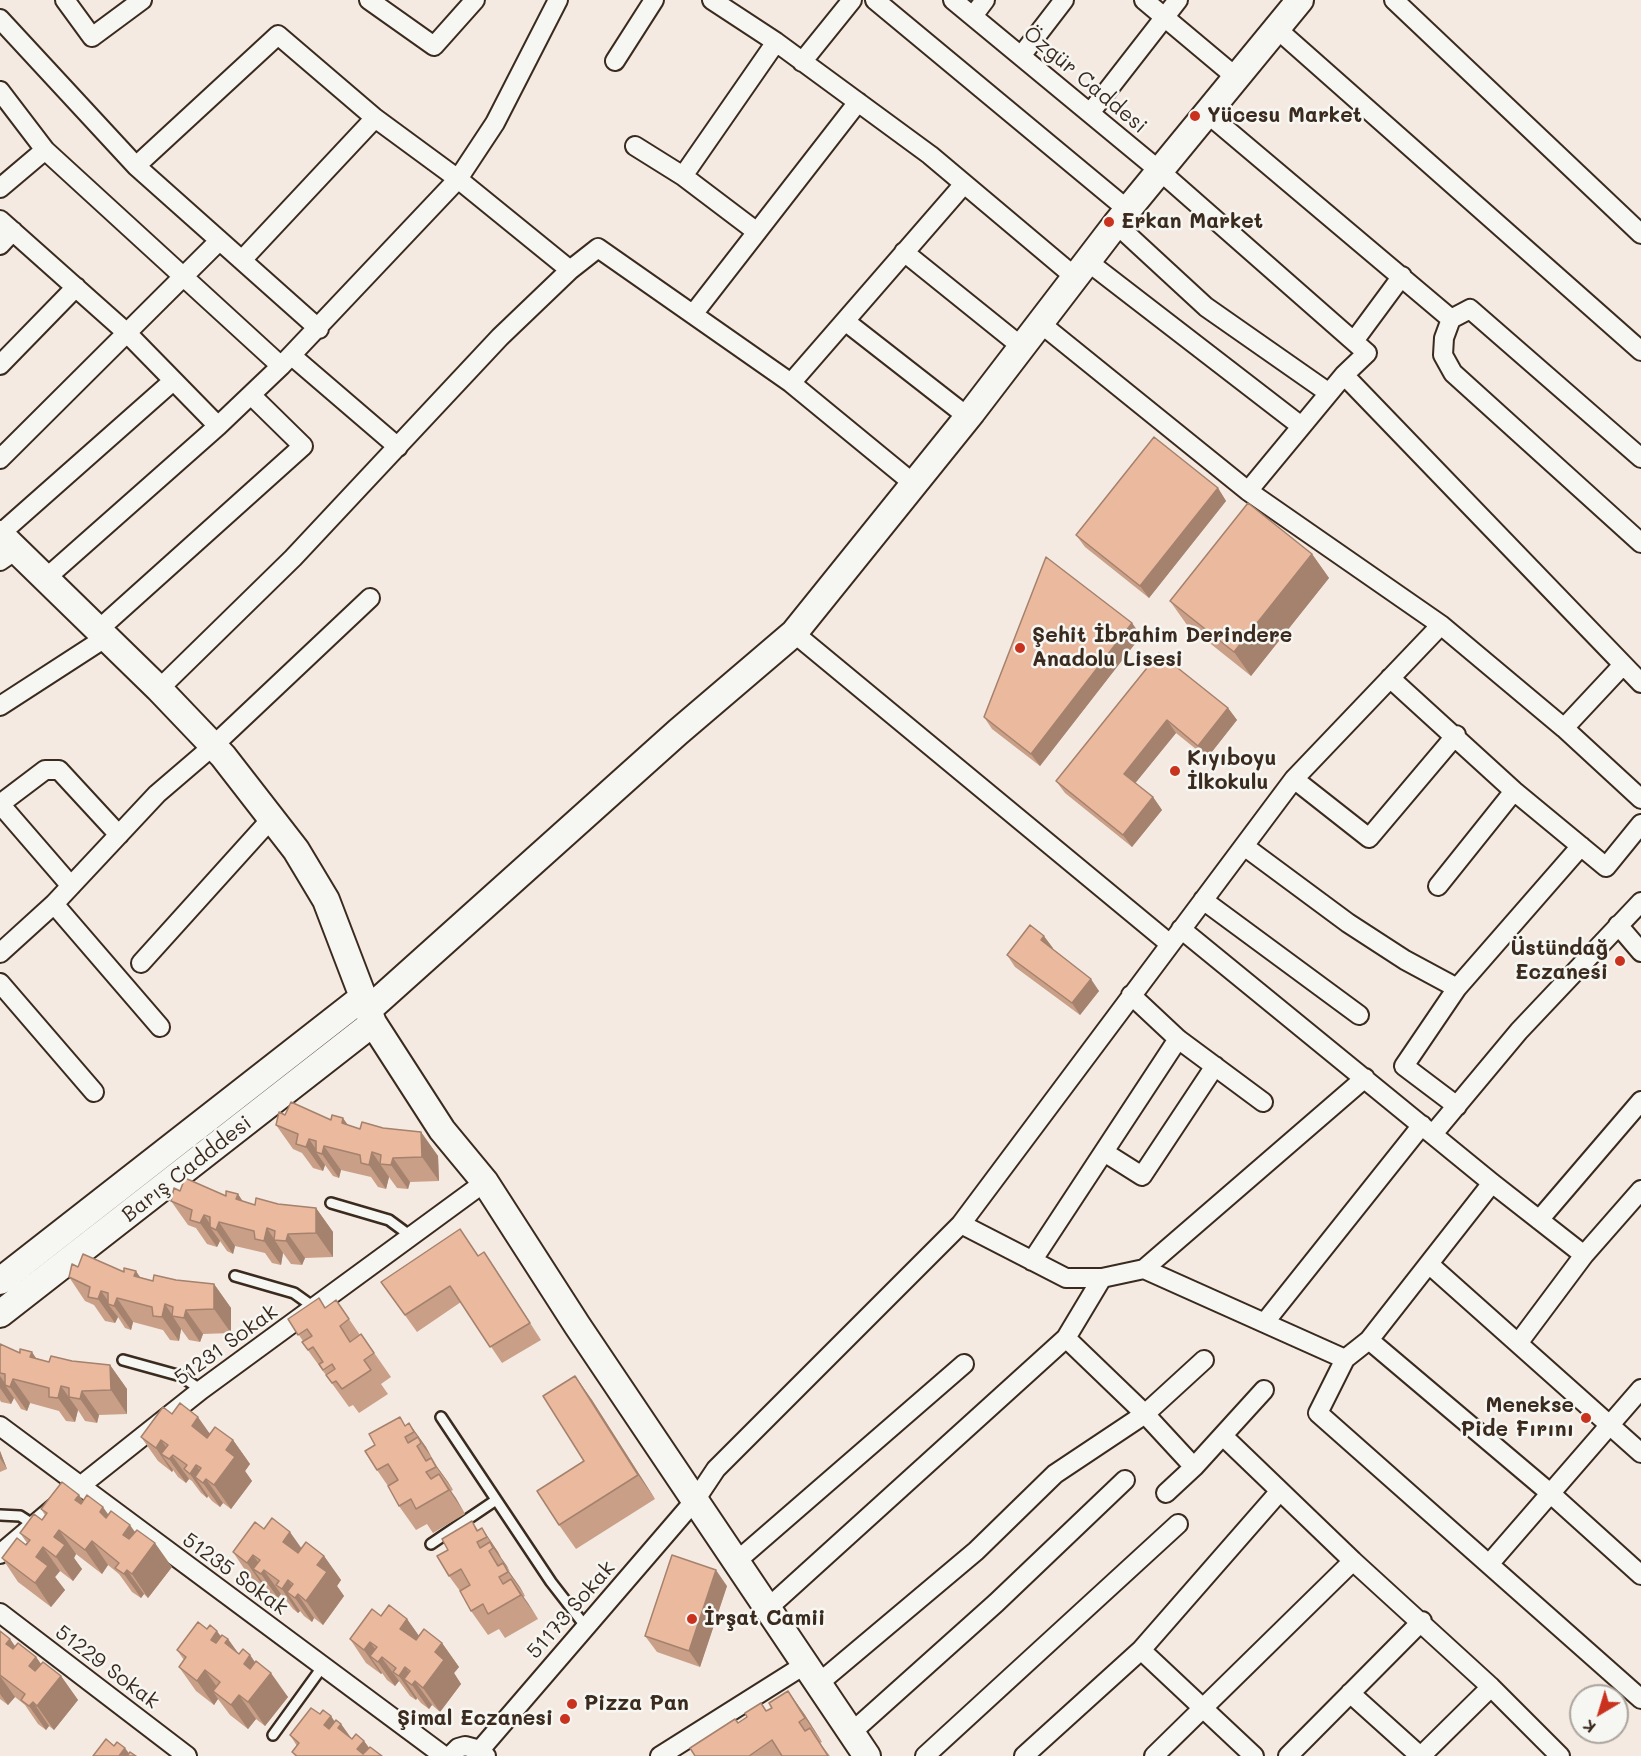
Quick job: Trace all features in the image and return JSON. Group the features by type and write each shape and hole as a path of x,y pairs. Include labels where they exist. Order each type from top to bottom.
{"main road":[{"path":"368,1011 678,732 794,633 968,417 1122,217 1300,0"},
{"path":"4,545 45,579 159,689 213,746 296,850 326,900 368,1011 442,1130 485,1182 577,1325 738,1560 867,1756"},
{"name":"Barış Cadddesi","path":"0,1281 368,1011"},
{"name":"Barış Cadddesi","path":"0,1314 368,1011"}],"street":[{"path":"65,0 92,38 142,0"},
{"path":"369,0 434,46 475,0"},
{"path":"45,579 218,426 287,361 458,179 495,123 558,0"},
{"path":"615,61 654,0"},
{"path":"802,62 852,0"},
{"path":"875,0 1122,217 1206,307 1329,393"},
{"name":"Özgür Caddesi","path":"953,0 1161,172 1354,341"},
{"path":"973,16 985,0"},
{"path":"1021,56 1064,0"},
{"path":"1144,0 1237,78"},
{"path":"1090,113 1178,0"},
{"path":"1394,0 1641,234"},
{"path":"723,3 858,102 964,184 1301,426"},
{"path":"0,19 136,166 319,329"},
{"path":"1277,29 1641,351"},
{"path":"136,166 278,35 375,118 458,179 570,270"},
{"path":"683,176 776,42"},
{"path":"0,91 45,150 182,278 398,447"},
{"path":"694,313 858,102"},
{"path":"1208,114 1451,319"},
{"path":"242,260 375,118"},
{"path":"635,146 683,176 757,232"},
{"path":"0,188 45,150"},
{"path":"791,383 964,184"},
{"path":"0,245 7,225 127,333 218,426"},
{"path":"0,459 219,241"},
{"path":"159,689 293,558 500,337 570,270 598,248 791,383 914,484"},
{"path":"904,252 1022,347"},
{"path":"1248,491 1344,375 1367,353 1354,341 1402,276"},
{"path":"0,365 76,287"},
{"path":"1641,458 1470,309 1451,319 1444,338 1443,355 1453,373 1641,543"},
{"path":"845,321 968,417"},
{"path":"1040,323 1248,491 1441,625 1564,728 1641,799"},
{"path":"1344,375 1641,684"},
{"path":"4,545 173,381"},
{"path":"0,706 101,635 303,446 251,395"},
{"path":"1,950 54,904 157,794 213,746 370,598"},
{"name":"51173 Sokak","path":"483,1753 586,1627 696,1499 716,1469 961,1224 1294,779 1441,625"},
{"path":"794,633 1170,944"},
{"path":"1564,728 1622,666"},
{"path":"1390,678 1456,735 1514,791 1606,867 1641,824"},
{"path":"1294,779 1369,838 1456,735"},
{"path":"71,886 0,804 45,770 58,770 119,835"},
{"path":"1438,886 1514,791"},
{"path":"141,963 271,819"},
{"path":"1244,846 1348,923 1405,960 1457,988"},
{"path":"1457,1106 1404,1066 1457,988 1581,846"},
{"path":"1203,900 1359,1015"},
{"path":"1266,1322 1427,1129 1457,1106 1520,1031 1641,902"},
{"path":"54,904 160,1028"},
{"path":"1618,925 1641,952"},
{"path":"1181,929 1492,1183 1584,1255"},
{"path":"0,983 94,1092"},
{"path":"1131,996 1178,1039 1263,1102"},
{"path":"1032,1261 1178,1039"},
{"path":"1104,1152 1143,1176 1215,1066"},
{"path":"961,1224 1065,1278 1102,1278 1144,1269 1365,1078"},
{"path":"1539,1220 1641,1101"},
{"name":"51231 Sokak","path":"0,1554 79,1487 201,1390 485,1182"},
{"path":"1492,1183 1369,1340 1345,1359 1318,1413 1641,1699"},
{"path":"1519,1342 1584,1255 1641,1190"},
{"path":"1430,1265 1641,1453"},
{"path":"1144,1269 1345,1359"},
{"path":"768,1608 1066,1338 1102,1278"},
{"path":"1066,1338 1145,1414 1194,1467"},
{"path":"1369,1340 1550,1493 1641,1575"},
{"path":"660,1756 813,1673 976,1551 1055,1474 1145,1414 1204,1360"},
{"path":"738,1560 964,1364"},
{"path":"1490,1563 1641,1389"},
{"path":"1166,1493 1194,1467 1264,1390"},
{"name":"51235 Sokak","path":"0,1426 79,1487 444,1756"},
{"path":"1223,1436 1353,1561 1491,1687 1559,1756"},
{"path":"852,1732 996,1603 1125,1480"},
{"path":"1024,1756 1141,1650 1280,1491"},
{"path":"925,1756 1178,1524"},
{"path":"1154,1756 1353,1561"},
{"name":"51229 Sokak","path":"0,1613 187,1756"},
{"path":"1287,1756 1422,1622"},
{"path":"1141,1650 1205,1708 1250,1755"},
{"path":"1350,1693 1420,1756 1491,1687"},
{"path":"450,1756 458,1748 465,1746 483,1753"}],"lane":[{"path":"331,1203 389,1220 412,1237"},
{"path":"235,1276 294,1293 315,1308"},
{"path":"123,1360 181,1376 201,1390"},
{"path":"441,1417 550,1582 586,1627"},
{"path":"430,1544 496,1500"},
{"path":"0,1515 20,1516 34,1525"},
{"path":"273,1735 322,1666"}],"building":[{"path":"1154,437 1218,488 1140,586 1076,535"},
{"path":"1248,503 1312,554 1234,652 1170,601"},
{"path":"1046,557 1132,623 1031,754 984,717"},
{"path":"1159,653 1228,708 1198,746 1167,720 1124,774 1153,797 1123,835 1056,781"},
{"path":"1030,925 1044,936 1041,940 1091,979 1072,1003 1007,955"},
{"path":"291,1102 331,1120 332,1115 343,1118 342,1123 360,1129 362,1122 383,1128 421,1132 422,1157 393,1158 391,1165 380,1164 381,1155 372,1152 369,1165 361,1163 360,1155 324,1146 322,1154 316,1152 316,1141 309,1139 306,1147 296,1144 298,1134 276,1125 279,1112 285,1115"},
{"path":"185,1178 226,1196 226,1191 238,1194 236,1199 255,1205 256,1198 278,1204 316,1208 316,1233 288,1234 286,1241 274,1240 275,1231 267,1228 264,1241 255,1239 254,1231 219,1222 216,1230 210,1227 210,1217 204,1215 200,1223 190,1220 192,1210 171,1201 174,1188 180,1191"},
{"path":"460,1229 478,1256 484,1252 530,1323 490,1347 450,1286 405,1315 381,1282"},
{"path":"83,1254 124,1272 124,1268 136,1271 134,1276 153,1281 154,1275 214,1284 214,1309 186,1310 184,1318 172,1316 173,1307 165,1304 162,1317 153,1316 152,1307 117,1298 114,1306 108,1304 108,1293 101,1291 98,1299 88,1297 90,1287 69,1277 72,1264 78,1267"},
{"path":"319,1298 325,1308 336,1300 349,1319 340,1326 350,1342 361,1334 374,1353 364,1360 371,1370 342,1389 336,1381 332,1383 326,1375 335,1369 332,1364 323,1370 319,1364 323,1362 313,1347 308,1350 302,1342 312,1336 307,1329 298,1335 288,1319"},
{"path":"0,1344 20,1353 20,1349 32,1352 30,1357 49,1362 51,1356 110,1365 111,1390 82,1391 80,1399 69,1397 69,1388 61,1386 58,1398 49,1397 49,1388 13,1379 10,1387 5,1385 5,1374 0,1373"},
{"path":"575,1376 638,1475 559,1525 537,1491 584,1461 543,1396"},
{"path":"180,1403 198,1417 192,1426 207,1438 215,1427 233,1440 226,1450 235,1457 214,1485 206,1479 203,1483 195,1477 201,1468 196,1465 190,1474 184,1469 187,1465 173,1455 169,1459 161,1454 168,1445 161,1440 156,1448 141,1437 163,1407 172,1414"},
{"path":"400,1417 405,1426 409,1423 414,1432 405,1437 408,1443 418,1437 421,1443 417,1446 426,1461 431,1458 436,1467 426,1472 431,1479 439,1474 449,1490 416,1509 411,1499 399,1506 388,1486 398,1480 388,1464 377,1470 365,1451 375,1445 369,1434"},
{"path":"62,1482 79,1495 75,1500 81,1504 87,1495 103,1507 100,1512 106,1518 111,1511 130,1525 123,1535 129,1539 137,1530 155,1543 132,1574 127,1570 124,1574 115,1568 119,1563 92,1541 85,1550 59,1530 54,1537 65,1545 56,1557 43,1547 36,1557 48,1566 35,1583 2,1558 17,1538 26,1545 30,1540 20,1533 34,1514 42,1520 47,1513 41,1509"},
{"path":"272,1518 290,1532 283,1542 298,1553 306,1542 324,1556 317,1565 327,1572 306,1601 298,1594 295,1598 287,1592 293,1584 288,1580 282,1589 276,1585 279,1581 264,1570 261,1574 253,1569 260,1560 253,1555 247,1563 233,1552 255,1522 264,1529"},
{"path":"472,1521 477,1531 482,1528 487,1537 477,1542 480,1548 490,1542 493,1548 489,1551 498,1566 503,1563 508,1572 499,1577 503,1584 511,1579 521,1595 488,1614 483,1604 471,1611 460,1591 470,1585 461,1569 449,1576 437,1556 448,1550 442,1539"},
{"path":"672,1555 716,1570 689,1651 645,1636"},
{"path":"389,1605 407,1619 400,1629 416,1640 424,1629 442,1643 435,1652 444,1660 423,1688 415,1681 412,1685 404,1679 410,1671 405,1667 399,1676 393,1672 396,1668 382,1657 378,1662 370,1656 377,1647 370,1642 364,1650 350,1639 372,1609 381,1616"},
{"path":"198,1622 207,1629 210,1625 217,1631 211,1640 216,1643 222,1635 228,1639 225,1643 239,1654 243,1649 250,1655 244,1664 250,1669 256,1661 271,1673 248,1702 239,1695 231,1705 213,1691 220,1682 205,1670 197,1681 179,1667 186,1657 177,1650"},
{"path":"0,1631 10,1639 6,1644 13,1649 18,1643 36,1657 29,1666 35,1671 43,1662 61,1676 37,1706 33,1702 29,1706 21,1700 25,1694 0,1675"},
{"path":"788,1691 805,1718 799,1722 805,1731 810,1728 828,1756 782,1756 772,1740 749,1756 695,1756 690,1748 735,1719 738,1723 747,1717 745,1713 761,1703 766,1711 772,1708 769,1703"},
{"path":"311,1708 320,1714 323,1710 331,1716 324,1725 329,1729 336,1720 341,1724 338,1728 352,1739 356,1734 364,1741 357,1749 363,1754 370,1747 382,1756 297,1756 292,1752 299,1743 290,1735"},
{"path":"106,1739 114,1746 117,1742 125,1748 119,1756 93,1756"}],"place":[{"name":"Yücesu Market","path":"1195,116"},
{"name":"Erkan Market","path":"1109,222"},
{"name":"Şehit İbrahim Derindere Anadolu Lisesi","path":"1020,648"},
{"name":"Kıyıboyu İlkokulu","path":"1175,771"},
{"name":"Üstündağ Eczanesi","path":"1620,961"},
{"name":"Menekse Pide Fırını","path":"1586,1418"},
{"name":"İrşat Camii","path":"692,1619"},
{"name":"Pizza Pan","path":"572,1704"},
{"name":"Şimal Eczanesi","path":"565,1719"}]}
